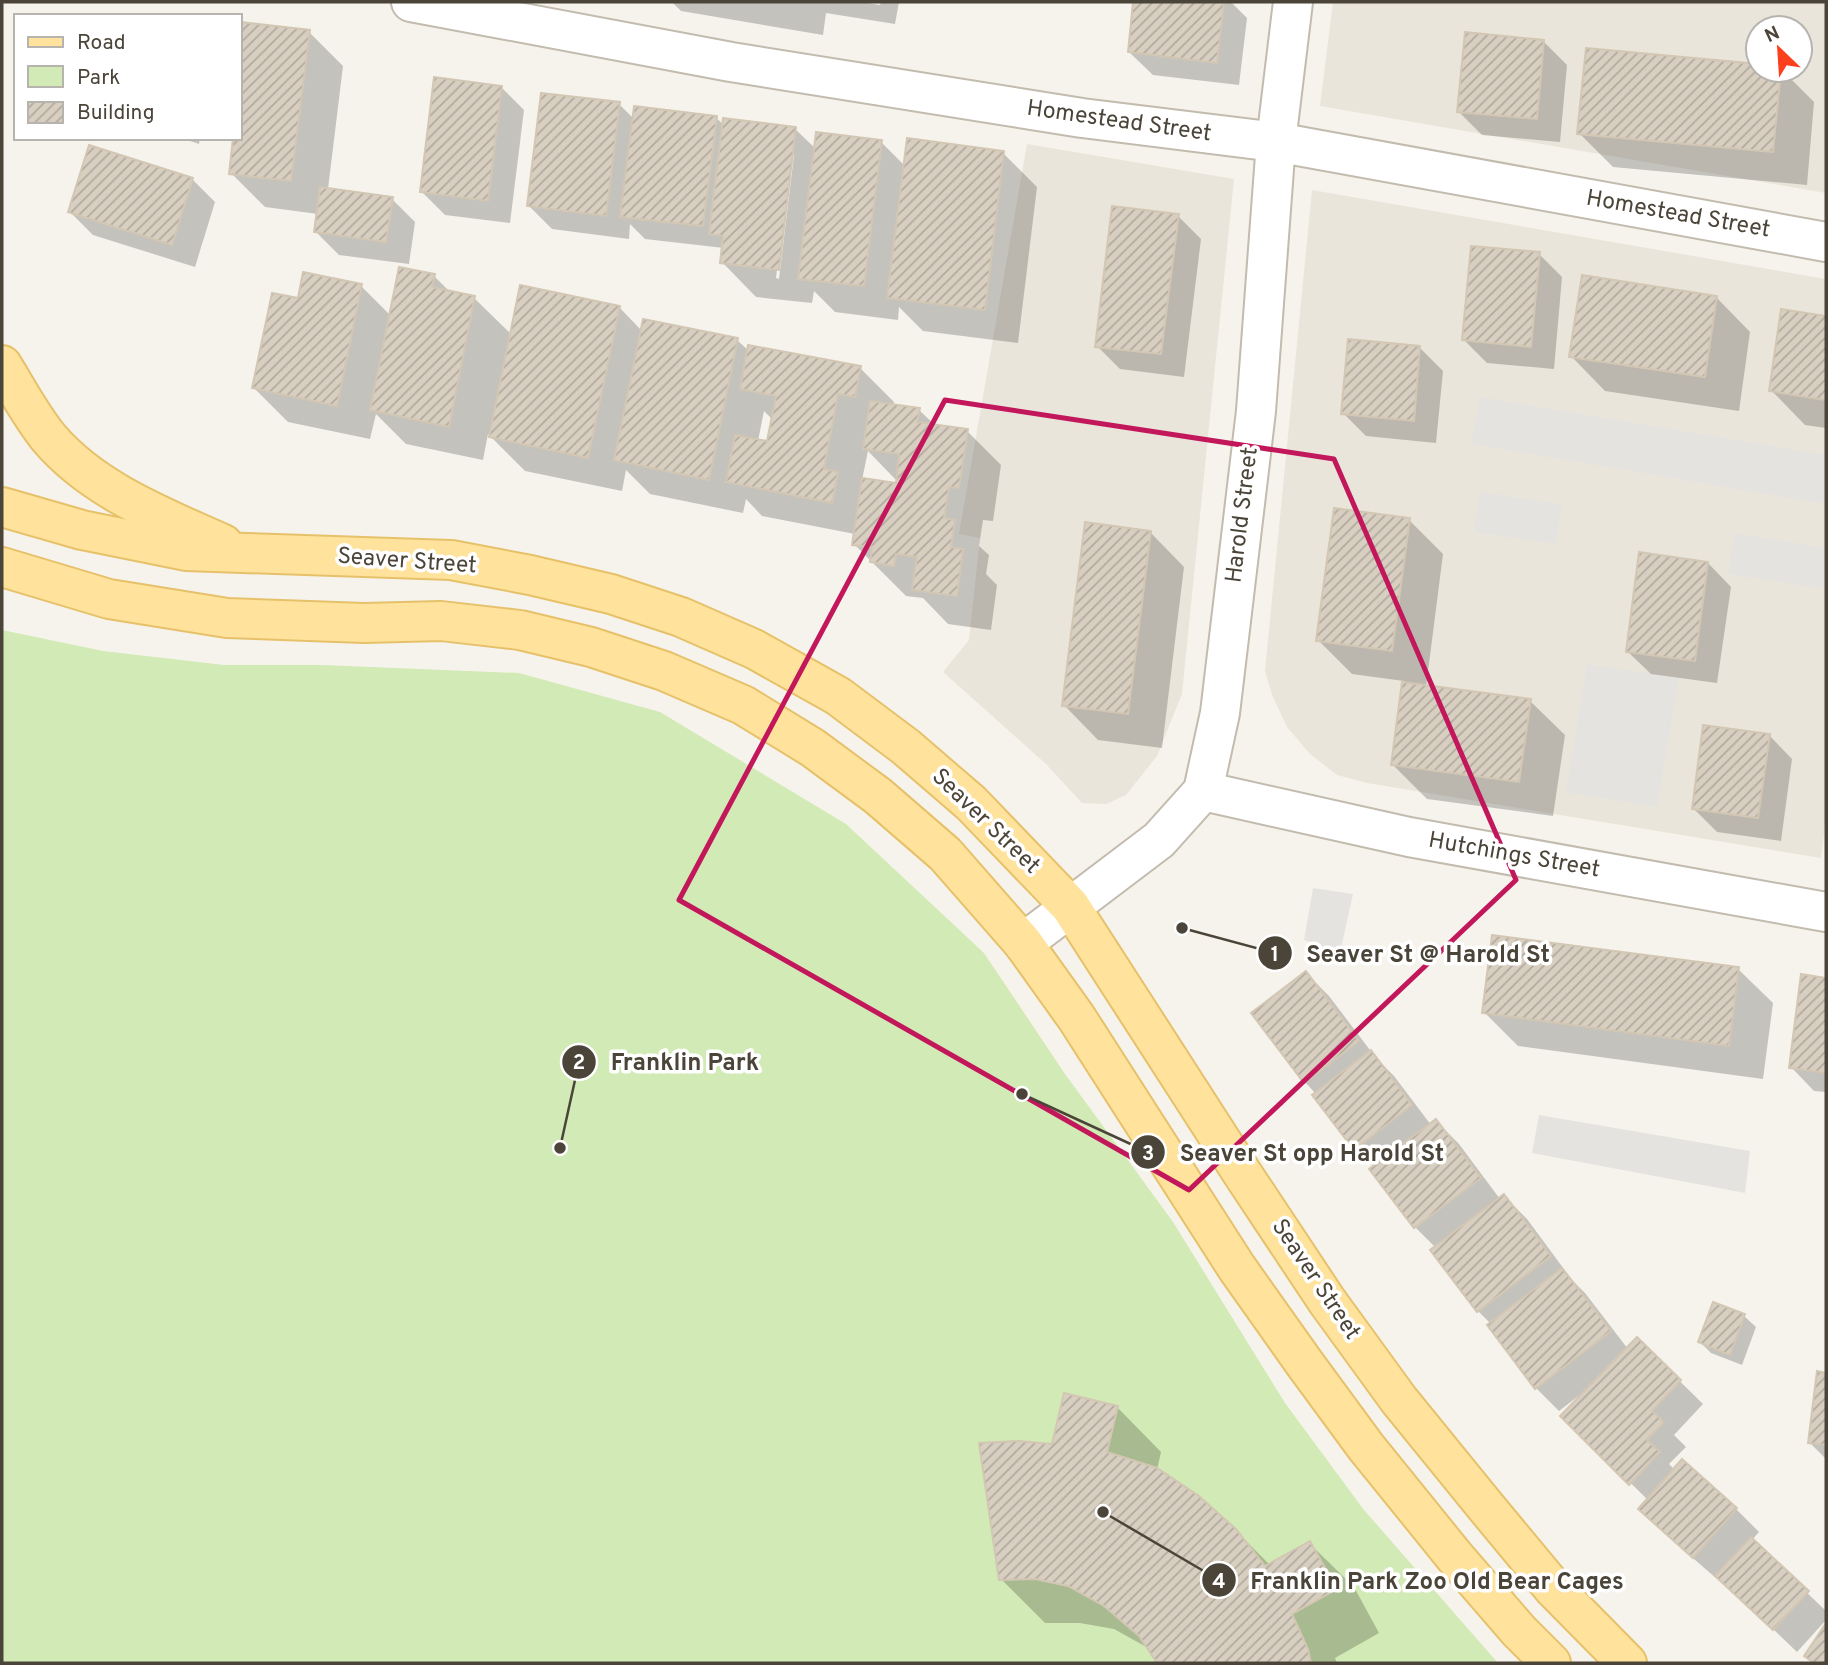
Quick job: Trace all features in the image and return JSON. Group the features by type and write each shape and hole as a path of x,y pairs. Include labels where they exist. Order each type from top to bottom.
{"main road":[{"path":"2,365 49,438 75,465 125,498 244,554"},
{"name":"Seaver Street","path":"2,507 82,530 186,551 451,560 530,575 611,594 681,617 754,649 838,696 906,747 971,803 1070,906 1327,1301 1391,1389 1555,1589 1627,1663"},
{"path":"2,567 109,599 227,618 364,623 441,621 520,630 591,647 664,671 743,705 813,748 867,788 945,855 1023,943 1076,1017 1237,1268 1305,1364 1366,1447 1455,1557 1519,1631 1551,1663"}],"street":[{"name":"Homestead Street","path":"411,2 745,65 1082,118 1276,142 1826,242"},
{"name":"Harold Street","path":"1023,943 1159,840 1203,791 1220,713 1256,411 1276,142 1293,2"},
{"name":"Hutchings Street","path":"1203,791 1409,837 1826,912"}],"highlighted area":[{"path":"945,400 1334,459 1516,880 1189,1190 679,900"}],"shaded area":[{"path":"1333,2 1826,2 1826,193 1320,106"},
{"path":"1027,144 1234,179 1182,694 1157,756 1126,795 1106,804 1082,803 1045,763 943,672 969,640 980,538 959,534"},
{"path":"1312,190 1826,279 1826,819 1821,858 1367,783 1337,775 1310,754 1287,727 1272,695 1265,671"},
{"path":"1480,397 1826,455 1826,504 1471,444"},
{"path":"1480,492 1562,504 1556,544 1474,532"},
{"path":"1735,533 1826,548 1826,589 1728,574"},
{"path":"1587,664 1679,678 1657,807 1566,792"},
{"path":"1313,888 1353,894 1340,953 1304,940"},
{"path":"1539,1115 1750,1151 1745,1193 1532,1153"}],"green space":[{"path":"2,630 103,651 224,665 322,665 519,673 660,712 846,824 984,953 1065,1074 1173,1222 1285,1403 1364,1510 1498,1663 2,1663"}],"building":[{"path":"1133,2 1224,2 1217,63 1128,52"},
{"path":"242,22 310,30 291,181 229,174 233,140 242,140"},
{"path":"1465,32 1544,40 1537,119 1457,112"},
{"path":"1586,48 1744,63 1744,84 1780,84 1773,152 1577,134"},
{"path":"434,77 502,86 488,201 420,192"},
{"path":"541,93 620,102 606,216 527,206"},
{"path":"634,106 717,116 703,226 620,217"},
{"path":"723,118 796,127 779,270 720,263 723,236 709,234"},
{"path":"816,132 882,140 864,286 798,279"},
{"path":"907,138 1004,151 985,310 887,298"},
{"path":"89,145 193,178 172,245 68,212"},
{"path":"320,187 393,197 386,242 314,232"},
{"path":"1112,206 1179,214 1161,354 1095,347"},
{"path":"1471,246 1540,252 1531,347 1462,340"},
{"path":"399,267 435,274 432,287 475,296 449,427 370,410"},
{"path":"303,272 362,284 337,406 252,388 272,293 298,298"},
{"path":"1582,275 1717,296 1705,377 1569,357"},
{"path":"520,285 620,306 588,458 489,437"},
{"path":"1781,309 1826,316 1826,400 1769,391"},
{"path":"643,319 738,338 709,480 614,460"},
{"path":"1348,339 1420,346 1414,421 1341,414"},
{"path":"748,345 861,366 855,397 838,394 824,469 838,472 832,503 726,482 735,435 767,441 776,396 740,389"},
{"path":"870,401 920,408 917,422 968,429 959,488 949,487 944,518 955,520 951,547 963,549 957,596 912,590 917,557 896,554 894,566 870,562 872,547 852,545 862,478 896,483 899,454 863,449"},
{"path":"1334,508 1410,518 1392,651 1316,641"},
{"path":"1085,522 1151,531 1128,714 1062,706"},
{"path":"1639,552 1708,562 1695,661 1626,652"},
{"path":"1402,682 1531,699 1519,782 1391,765"},
{"path":"1703,725 1770,734 1758,818 1692,809"},
{"path":"1492,935 1739,967 1729,1046 1482,1013"},
{"path":"1306,971 1359,1041 1304,1083 1251,1013"},
{"path":"1801,974 1826,978 1826,1073 1789,1068"},
{"path":"1371,1050 1412,1105 1354,1150 1312,1095"},
{"path":"1436,1119 1481,1178 1414,1228 1369,1169"},
{"path":"1504,1194 1551,1256 1477,1312 1430,1250"},
{"path":"1562,1268 1611,1331 1535,1389 1487,1325"},
{"path":"1713,1302 1745,1314 1730,1355 1698,1342"},
{"path":"1637,1337 1681,1380 1652,1411 1664,1422 1647,1440 1660,1452 1629,1485 1560,1416"},
{"path":"1817,1371 1826,1373 1826,1445 1808,1443"},
{"path":"1064,1393 1118,1406 1107,1452 1157,1468 1199,1496 1236,1529 1265,1566 1310,1541 1337,1589 1292,1614 1308,1649 1311,1663 1157,1663 1139,1636 1104,1606 1068,1586 1035,1579 999,1580 979,1443 1019,1441 1052,1444"},
{"path":"1682,1459 1737,1508 1693,1558 1638,1509"},
{"path":"1751,1537 1809,1591 1773,1630 1715,1576"},
{"path":"1826,1623 1826,1663 1814,1663 1804,1656"}],"place":[{"name":"Seaver St @ Harold St","path":"1182,928"},
{"name":"Seaver St opp Harold St","path":"1022,1094"},
{"name":"Franklin Park","path":"560,1148"},
{"name":"Franklin Park Zoo Old Bear Cages","path":"1103,1512"}]}
